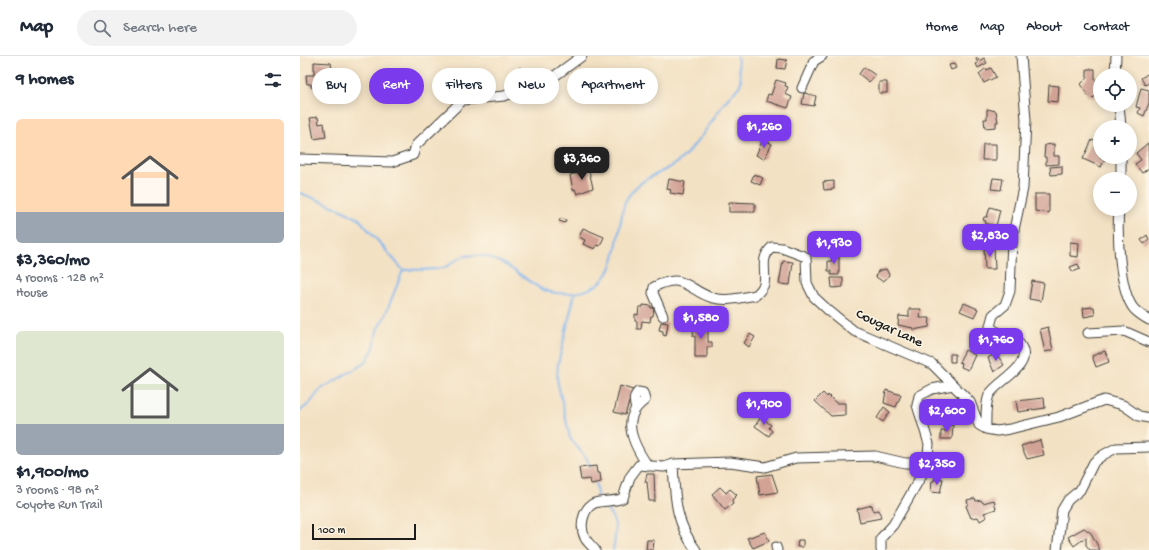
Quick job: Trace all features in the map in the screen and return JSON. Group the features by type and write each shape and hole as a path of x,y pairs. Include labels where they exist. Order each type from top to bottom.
{"street":[{"path":"300,159 392,162 413,155 416,145 463,100 504,96 545,83 582,56"},
{"path":"802,88 814,61 822,56"},
{"path":"1021,56 1026,120 1023,188 1012,239 1010,291 1005,305 993,315 990,326 992,330 1013,338 1021,346 1024,353 1021,364 995,388 989,396 986,429 997,431 1010,429 1059,417 1104,400 1123,405 1138,416 1149,418"},
{"path":"1115,68 1116,56"},
{"path":"1118,216 1124,286 1134,308 1149,320"},
{"name":"Cougar Lane","path":"663,316 653,293 654,287 664,282 681,280 712,298 726,300 756,295 764,285 763,267 766,252 772,247 782,248 806,257 807,283 814,297 828,310 854,331 932,364 970,402 979,425 986,429"},
{"path":"1088,334 1124,331 1149,342"},
{"path":"881,550 881,538 893,525 927,465 929,444 917,405 919,396 932,389 953,385"},
{"path":"636,408 632,415 630,427 641,456 648,466"},
{"path":"1057,550 1062,510 1068,500 1080,490 1094,462 1116,448 1149,447"},
{"path":"595,550 586,539 582,527 585,514 590,505 598,502 613,502 623,498 630,477 639,465 664,467 673,464 730,462 765,467 796,458 875,456 905,463 927,465"},
{"path":"673,464 674,496 679,521 696,550"}],"building":[{"path":"978,58 979,61 984,58 987,63 978,68 976,59"},
{"path":"778,59 787,60 785,69 777,68"},
{"path":"314,62 331,63 332,68 314,68"},
{"path":"954,64 956,68 951,70 949,65"},
{"path":"864,67 875,75 869,82 859,74"},
{"path":"986,68 987,70 991,68 996,77 984,83 979,74"},
{"path":"1087,69 1093,69 1093,98 1090,95 1088,96 1081,84 1087,78"},
{"path":"1149,73 1149,83 1145,85 1141,78"},
{"path":"306,75 312,75 312,87 311,84 307,84"},
{"path":"776,80 786,83 785,86 788,87 785,94 792,97 788,108 766,101 768,94 771,95"},
{"path":"879,82 887,82 887,93 879,93"},
{"path":"1049,85 1059,86 1058,102 1048,101"},
{"path":"1141,88 1149,90 1149,103 1144,116 1138,113 1140,108 1137,107"},
{"path":"804,93 816,96 814,106 802,104"},
{"path":"987,109 996,111 998,122 996,122 996,127 985,128 984,119 987,119"},
{"path":"318,117 319,124 324,123 326,137 314,139 310,118"},
{"path":"763,139 772,144 764,159 756,155"},
{"path":"1092,140 1093,140 1093,163 1083,159"},
{"path":"1148,143 1149,168 1142,173 1135,164 1141,160 1137,152"},
{"path":"983,144 996,144 996,160 982,160"},
{"path":"1054,144 1054,156 1059,156 1059,164 1046,165 1046,157 1044,157 1045,145"},
{"path":"1094,164 1102,164 1101,167"},
{"path":"588,166 593,188 577,194 575,189 573,190 570,175 578,173 577,170"},
{"path":"1062,166 1062,174 1051,175 1050,167"},
{"path":"754,174 763,178 760,185 751,181"},
{"path":"993,178 1003,179 1001,190 991,189"},
{"path":"669,179 685,182 683,195 670,193 671,190 667,189"},
{"path":"834,181 834,189 824,190 823,182"},
{"path":"1035,194 1049,194 1049,213 1035,211"},
{"path":"729,202 755,203 755,212 729,212"},
{"path":"990,207 1000,210 996,226 985,223 986,221 983,220 984,217 987,217"},
{"path":"561,218 566,220 565,223 559,221"},
{"path":"583,228 604,237 600,246 597,245 595,249 583,244 585,240 579,237"},
{"path":"1147,235 1149,240 1144,244 1141,240"},
{"path":"1070,242 1079,243 1078,257 1070,256"},
{"path":"984,246 994,246 995,269 985,269"},
{"path":"832,253 839,253 839,275 831,275 831,271 828,271 828,261 832,261"},
{"path":"783,261 793,262 790,285 779,284"},
{"path":"1078,264 1080,269 1073,272 1070,267"},
{"path":"886,269 889,275 885,280 882,281 876,277 878,271"},
{"path":"831,278 843,278 843,287 832,288"},
{"path":"1032,281 1044,283 1041,301 1029,299"},
{"path":"964,303 978,309 974,317 960,311"},
{"path":"643,305 654,308 653,316 651,316 650,322 642,321 641,329 637,329 635,314 638,315 639,307 643,307"},
{"path":"1094,307 1095,315 1084,317 1083,308"},
{"path":"909,309 921,309 920,318 930,318 929,327 913,330 913,328 898,325 899,316 909,317"},
{"path":"661,322 668,323 666,336 663,335 663,331 659,330"},
{"path":"694,323 706,323 708,342 712,342 712,347 707,347 707,358 695,358 695,336 693,336"},
{"path":"1048,327 1053,350 1045,352 1040,329"},
{"path":"750,334 755,337 749,347 744,343"},
{"path":"965,350 975,355 968,370 961,367 962,363 959,362"},
{"path":"1105,351 1109,362 1096,367 1092,356"},
{"path":"996,353 1004,365 994,372 988,358"},
{"path":"950,354 955,354 955,362 950,362"},
{"path":"620,386 633,390 625,415 614,412"},
{"path":"886,390 901,395 896,407 884,403"},
{"path":"823,393 827,397 828,395 836,403 845,403 845,415 831,416 815,401"},
{"path":"1044,398 1045,408 1018,412 1016,401"},
{"path":"884,407 890,412 883,422 877,418"},
{"path":"761,417 771,425 769,428 772,431 769,436 755,426"},
{"path":"946,425 953,425 952,439 941,439 941,431 946,431"},
{"path":"1040,440 1044,455 1027,459 1021,446"},
{"path":"596,466 597,473 600,473 601,482 591,484 590,479 581,480 579,468"},
{"path":"647,474 654,474 655,501 649,501 647,482 645,482"},
{"path":"772,474 778,492 760,495 757,476"},
{"path":"935,478 943,479 940,493 931,492 932,481 934,481"},
{"path":"720,487 726,493 730,489 737,495 732,500 733,504 725,510 712,494"},
{"path":"975,498 976,501 981,500 983,503 994,500 996,509 984,513 987,517 980,521 978,517 971,518 966,506 968,504 967,500"},
{"path":"872,505 873,511 879,510 881,518 860,522 857,509"},
{"path":"1084,528 1091,533 1100,550 1090,550 1086,545 1086,537 1074,546 1068,537"},
{"path":"765,532 769,541 753,548 747,538"},
{"path":"647,540 654,540 653,550 646,550"},
{"path":"798,540 803,540 803,547 797,547"}],"waterway":[{"path":"300,193 338,208 359,219 403,270 428,270 444,268 465,256 484,256 509,267 532,284 549,292 573,293 587,290 598,284 606,276 611,267 625,202 631,193 644,181 681,159 698,140 724,103 740,85 741,81 737,56"},
{"path":"300,411 310,403 321,389 365,363 374,348 377,330 384,318 403,270"},
{"path":"575,293 558,364 557,379 570,438 587,459 591,469"},
{"path":"595,481 598,500"},
{"path":"601,505 611,514 615,525 613,550"}]}
